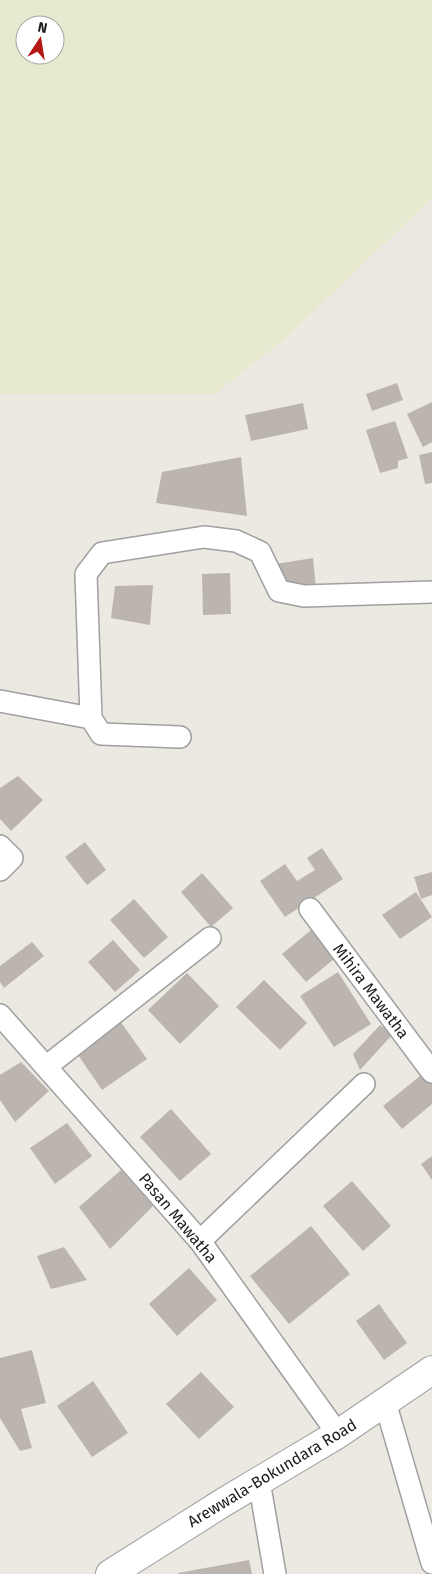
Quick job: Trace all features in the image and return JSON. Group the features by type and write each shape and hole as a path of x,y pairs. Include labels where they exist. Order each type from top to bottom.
{"street":[{"path":"180,737 102,734 91,718 86,574 102,554 204,537 236,541 260,552 279,591 304,596 432,592"},
{"path":"0,701 91,718"},
{"path":"0,846 12,858 0,870"},
{"name":"Mihira Mawatha","path":"310,910 432,1072"},
{"path":"47,1066 210,938"},
{"name":"Pasan Mawatha","path":"0,1015 200,1241 338,1434"},
{"path":"200,1241 364,1084"},
{"name":"Arewwala-Bokundara Road","path":"110,1574 338,1434 432,1370"},
{"path":"385,1402 432,1563"},
{"path":"259,1481 275,1574"}],"green space":[{"path":"0,0 432,0 432,198 285,339 215,394 0,394"}],"building":[{"path":"397,383 403,400 372,411 366,394"},
{"path":"432,402 432,442 423,447 407,414"},
{"path":"303,403 308,429 251,441 245,415"},
{"path":"395,421 408,458 398,461 398,468 380,473 366,430"},
{"path":"432,452 432,483 425,484 419,455"},
{"path":"241,457 247,516 156,503 162,472"},
{"path":"313,558 316,589 287,584 276,564"},
{"path":"230,573 231,614 203,615 202,574"},
{"path":"153,585 150,625 111,618 115,586"},
{"path":"18,776 43,800 11,831 0,819 0,788"},
{"path":"85,842 106,870 87,885 65,857"},
{"path":"322,848 343,879 285,917 260,881 285,864 297,881 315,870 307,858"},
{"path":"432,872 432,895 421,899 414,877"},
{"path":"202,873 233,908 211,927 181,892"},
{"path":"416,892 432,917 400,939 382,915"},
{"path":"134,899 168,937 144,958 110,920"},
{"path":"316,926 340,954 306,982 282,954"},
{"path":"113,940 140,970 115,992 88,962"},
{"path":"32,942 44,956 4,988 0,982 0,966"},
{"path":"338,972 371,1024 334,1047 300,996"},
{"path":"187,973 219,1006 180,1044 148,1010"},
{"path":"264,980 307,1023 280,1050 236,1007"},
{"path":"120,1021 147,1059 102,1090 76,1052"},
{"path":"380,1025 392,1035 360,1070 353,1054"},
{"path":"21,1062 49,1091 15,1122 0,1100 0,1075"},
{"path":"425,1072 432,1081 432,1104 402,1129 383,1106"},
{"path":"171,1109 211,1154 180,1181 140,1137"},
{"path":"67,1123 92,1156 55,1184 30,1148"},
{"path":"432,1156 432,1180 421,1164"},
{"path":"121,1170 153,1206 110,1249 79,1207"},
{"path":"352,1181 391,1226 363,1251 323,1206"},
{"path":"311,1226 350,1274 289,1324 250,1276"},
{"path":"64,1247 87,1280 51,1289 37,1256"},
{"path":"189,1268 217,1300 177,1336 149,1304"},
{"path":"379,1304 407,1343 384,1360 356,1321"},
{"path":"32,1350 46,1403 21,1409 32,1448 20,1451 0,1418 0,1358"},
{"path":"201,1372 234,1407 199,1439 166,1404"},
{"path":"93,1381 128,1433 92,1457 57,1406"},
{"path":"249,1560 252,1574 178,1574 178,1573"}]}
